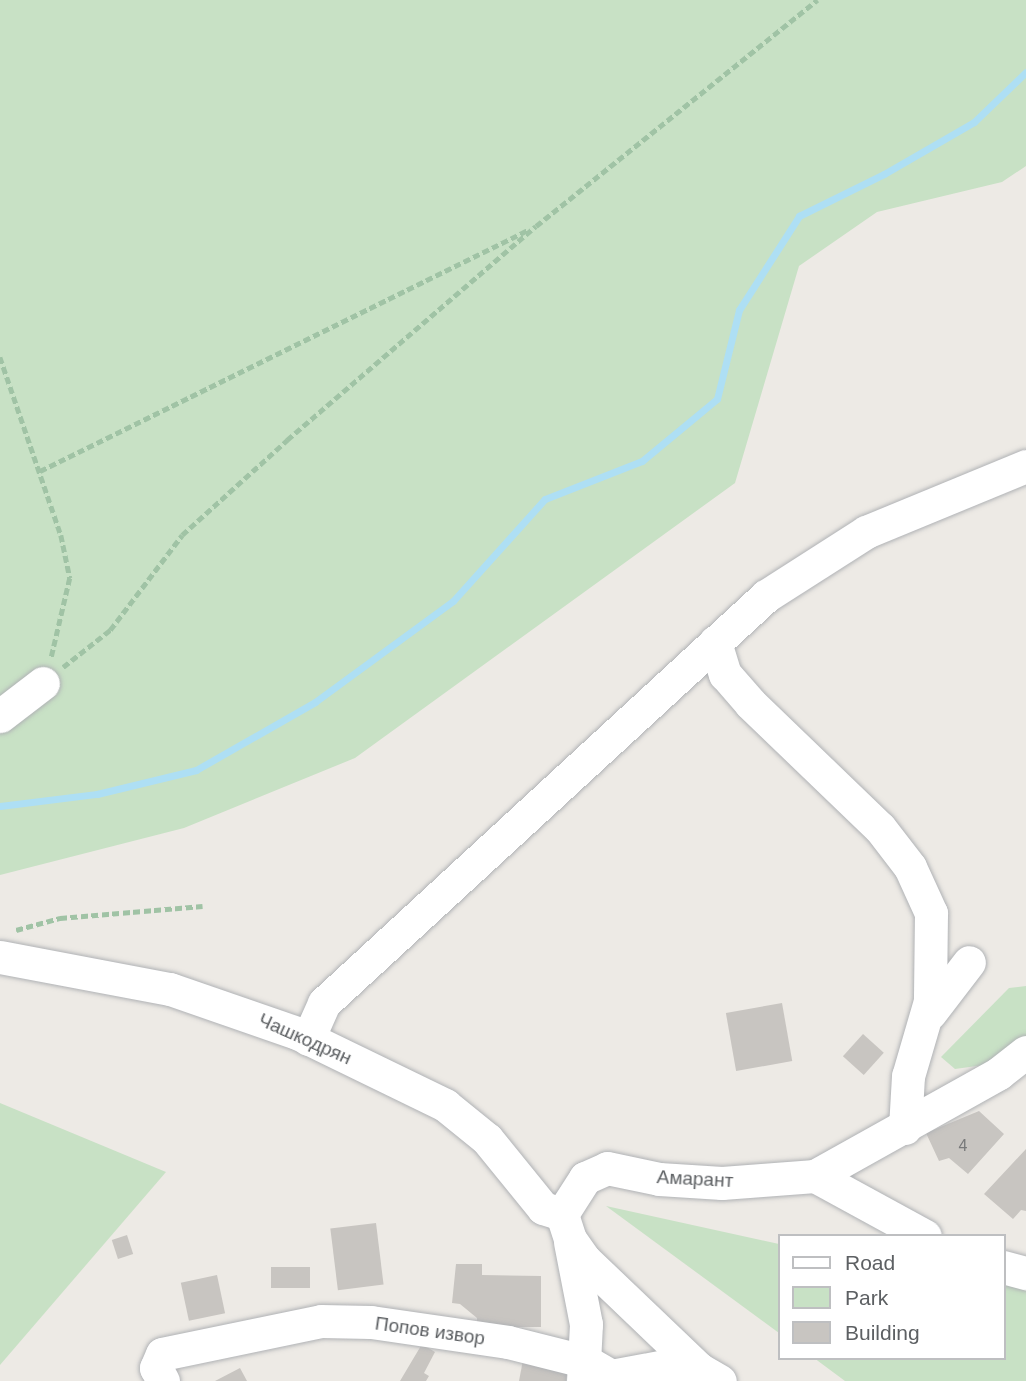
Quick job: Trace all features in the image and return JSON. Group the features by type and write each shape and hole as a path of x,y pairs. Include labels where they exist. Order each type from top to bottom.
{"street":[{"path":"308,1039 324,1003 766,596 866,532 1026,466"},
{"path":"715,642 725,674 880,828 910,867 931,913 934,959 926,1018 908,1076 905,1128"},
{"path":"0,716 43,683"},
{"name":"Чашкодрян","path":"4,945 170,989 308,1039 444,1105 487,1139 543,1208 566,1226"},
{"path":"926,1018 969,961"},
{"name":"Амарант","path":"566,1226 585,1178 607,1168 659,1179 722,1183 815,1176 905,1128 1026,1052"},
{"path":"815,1176 921,1234"},
{"path":"566,1226 586,1324 585,1371"},
{"path":"566,1226 584,1259 709,1375"},
{"path":"1005,1268 1026,1273"},
{"name":"Попов извор","path":"163,1381 156,1368 162,1354 321,1321 371,1322 508,1342 585,1371 611,1376 675,1364 709,1375"}],"path":[{"path":"43,683 110,630 182,535 536,226 817,0"},
{"path":"40,471 536,226"},
{"path":"0,357 40,471 70,578 63,620 43,683"},
{"path":"4,945 60,918 202,906"}],"green space":[{"path":"0,0 1026,0 1026,166 1002,182 877,212 799,266 735,483 355,758 184,828 0,875"},
{"path":"1026,986 1026,1059 955,1069 941,1057 1009,988"},
{"path":"0,1103 166,1172 0,1365"},
{"path":"606,1206 778,1244 778,1332"},
{"path":"1005,1285 1026,1290 1026,1381 845,1381 817,1360 1005,1360"}],"building":[{"path":"782,1003 792,1061 736,1071 726,1013"},
{"path":"863,1034 884,1053 864,1075 843,1056"},
{"path":"979,1111 1004,1134 968,1174 949,1158 939,1161 926,1133"},
{"path":"1026,1149 1026,1211 1021,1210 1013,1219 984,1194"},
{"path":"376,1223 384,1285 338,1290 330,1229"},
{"path":"127,1235 133,1254 118,1259 112,1240"},
{"path":"456,1264 482,1264 482,1275 541,1276 541,1327 477,1327 477,1318 460,1304 452,1303"},
{"path":"271,1267 310,1267 310,1288 271,1288"},
{"path":"217,1275 225,1313 189,1321 181,1283"},
{"path":"422,1344 435,1352 424,1373 429,1376 426,1381 400,1381"},
{"path":"523,1360 568,1368 566,1381 519,1381"},
{"path":"240,1368 247,1381 215,1381"}],"waterway":[{"path":"0,806 97,794 196,770 315,702 453,601 545,499 642,461 717,399 739,310 799,216 884,174 974,122 1026,72"}]}
